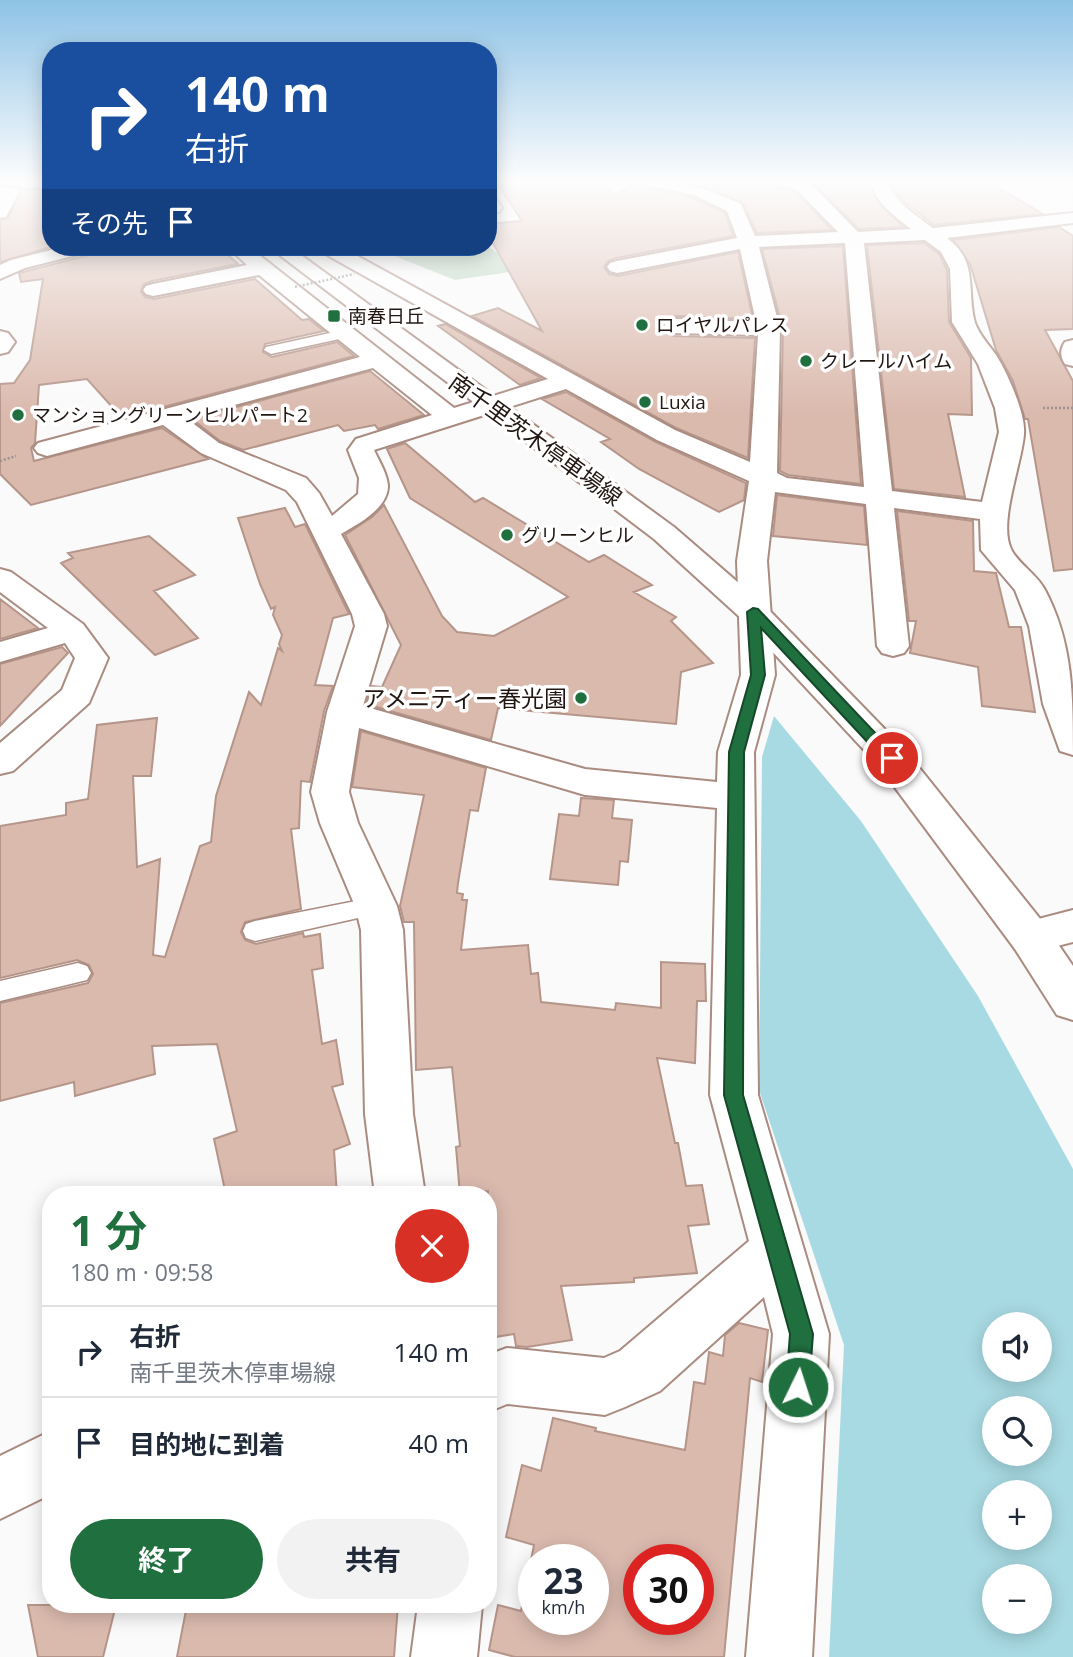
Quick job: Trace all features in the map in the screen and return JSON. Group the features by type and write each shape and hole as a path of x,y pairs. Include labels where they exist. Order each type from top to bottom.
{"street":[{"path":"0,273 18,264 40,258"},
{"path":"153,290 265,258"},
{"path":"271,258 348,333 449,417"},
{"name":"南千里茨木停車場線","path":"272,258 491,406 664,533 753,612 892,758 1030,937 1073,1002"},
{"path":"347,258 666,435 763,478 781,485 994,512"},
{"path":"617,267 662,258"},
{"path":"752,258 769,329 763,478 757,546 752,561 758,675 736,752 734,1095 801,1334 779,1657"},
{"path":"856,258 893,646"},
{"path":"954,258 960,269 963,322 990,364 1007,408 1012,432 994,512 996,550 1029,588 1045,626 1060,704 1073,743"},
{"path":"675,326 769,329"},
{"path":"0,338 4,342 0,347"},
{"path":"1073,347 1073,359"},
{"path":"47,448 379,359"},
{"path":"326,531 356,511 371,497 374,485 361,450 365,444 567,381"},
{"path":"167,416 210,448 296,484 309,499 368,614 371,626 344,712 330,792 339,823 376,906 382,930 389,1114 399,1186"},
{"path":"0,578 72,631 92,659 76,695 0,762"},
{"path":"0,652 72,631"},
{"path":"344,712 585,782 735,797"},
{"path":"1030,937 1073,926"},
{"path":"497,1380 507,1376 605,1387 640,1371 776,1250"},
{"path":"0,1489 42,1466"},
{"path":"444,1657 449,1613"}],"lane":[{"path":"271,351 348,333"},
{"path":"255,931 376,906"},
{"path":"0,991 78,973"}],"path":[{"path":"295,287 354,274"},
{"path":"1062,408 1073,408"}],"green space":[{"path":"400,258 506,258 524,270 455,280"}],"water":[{"path":"774,716 861,821 978,996 1073,1169 1073,1657 829,1657 844,1345 759,1090 762,757"}],"building":[{"path":"76,258 232,258 238,264 152,281 144,284 141,292 145,297 154,299 255,279 302,320 309,319 324,331 265,344 263,352 272,357 337,342 354,356 122,418 87,379 39,385 35,443 31,448 34,461 162,428 208,459 31,505 0,474 0,384 14,383 30,360 43,279 21,282 19,273"},
{"path":"502,258 615,258 608,261 604,267 609,274 618,276 706,258 739,258 753,319 675,316 665,320 662,327 666,334 675,336 755,338 748,458 676,428 472,316 498,308 542,331"},
{"path":"764,258 844,258 861,484 788,475 780,471 783,329"},
{"path":"868,258 941,258 947,270 949,322 971,358 972,415 948,414 965,497 894,489"},
{"path":"966,258 1073,258 1073,329 1045,330 1073,381 1073,569 1054,571 1028,419 1025,419 1013,381 996,350"},
{"path":"445,324 541,378 520,385 438,326"},
{"path":"370,371 424,415 378,429 375,425 344,431 338,425 243,450 220,441 192,419"},
{"path":"566,392 656,442 746,483 744,500 719,512 639,469 601,442 610,439 542,399"},
{"path":"405,443 475,502 483,498 589,562 604,555 652,585 634,592 676,617 671,621 713,663 681,672 676,724 498,708 491,740 366,704 372,686 382,687 401,645 345,535 372,517 384,505 442,616 457,632 494,636 568,597 410,498 387,449"},
{"path":"777,495 864,506 867,545 773,536"},
{"path":"285,508 295,527 305,524 349,614 333,618 315,685 333,686 324,711 310,782 301,781 299,828 291,829 301,909 245,922 241,932 245,940 256,944 303,933 304,937 320,934 323,968 312,970 322,1044 336,1040 343,1084 332,1087 350,1144 334,1150 336,1186 224,1186 214,1139 237,1131 217,1044 152,1046 155,1074 75,1096 74,1082 0,1101 0,1003 88,983 93,974 89,965 77,960 0,978 0,826 66,815 66,803 88,799 97,725 157,718 151,776 133,776 137,867 160,859 153,955 165,957 200,846 211,842 216,796 249,692 261,705 278,648 282,651 279,644 282,635 273,615 275,607 271,609 260,584 238,518"},
{"path":"897,511 973,521 974,571 996,573 1009,627 1021,627 1035,712 982,706 978,667 910,653 916,621 909,621"},
{"path":"149,536 195,575 154,591 198,638 155,655 61,563 73,558 68,553"},
{"path":"0,599 38,628 0,639"},
{"path":"62,647 68,653 0,726 0,664"},
{"path":"361,731 486,768 478,811 470,810 458,883 457,893 463,894 462,900 467,900 461,950 528,945 531,974 538,973 541,1002 615,1010 616,1003 661,1008 661,962 705,964 706,1001 697,1001 695,1063 657,1058 686,1186 702,1185 709,1224 688,1226 697,1273 634,1278 634,1282 561,1286 572,1340 527,1347 516,1346 514,1334 497,1337 497,1186 459,1186 456,1147 460,1146 452,1067 416,1070 414,922 404,922 400,906 424,795 352,787"},
{"path":"581,798 614,800 612,818 632,820 628,862 620,861 618,885 550,879 559,814 579,816"},
{"path":"739,1323 768,1330 762,1382 750,1378 724,1657 515,1657 489,1650 498,1605 518,1610 518,1635 609,1635 609,1544 530,1544 506,1537 522,1465 541,1471 553,1418 596,1428 595,1431 685,1450 694,1382 705,1384 709,1352 723,1356 725,1335"},
{"path":"28,1605 42,1605 42,1613 114,1613 103,1657 38,1657"},
{"path":"185,1613 397,1613 394,1657 177,1657"}],"place":[{"name":"南春日丘","path":"334,316"},
{"name":"ロイヤルパレス","path":"642,325"},
{"name":"クレールハイム","path":"806,361"},
{"name":"Luxia","path":"645,402"},
{"name":"マンショングリーンヒルパート2","path":"18,415"},
{"name":"グリーンヒル","path":"507,535"},
{"name":"アメニティー春光園","path":"581,698"}],"route":[{"path":"798,1387 801,1334 734,1095 736,752 758,675 753,612 892,758"}]}
